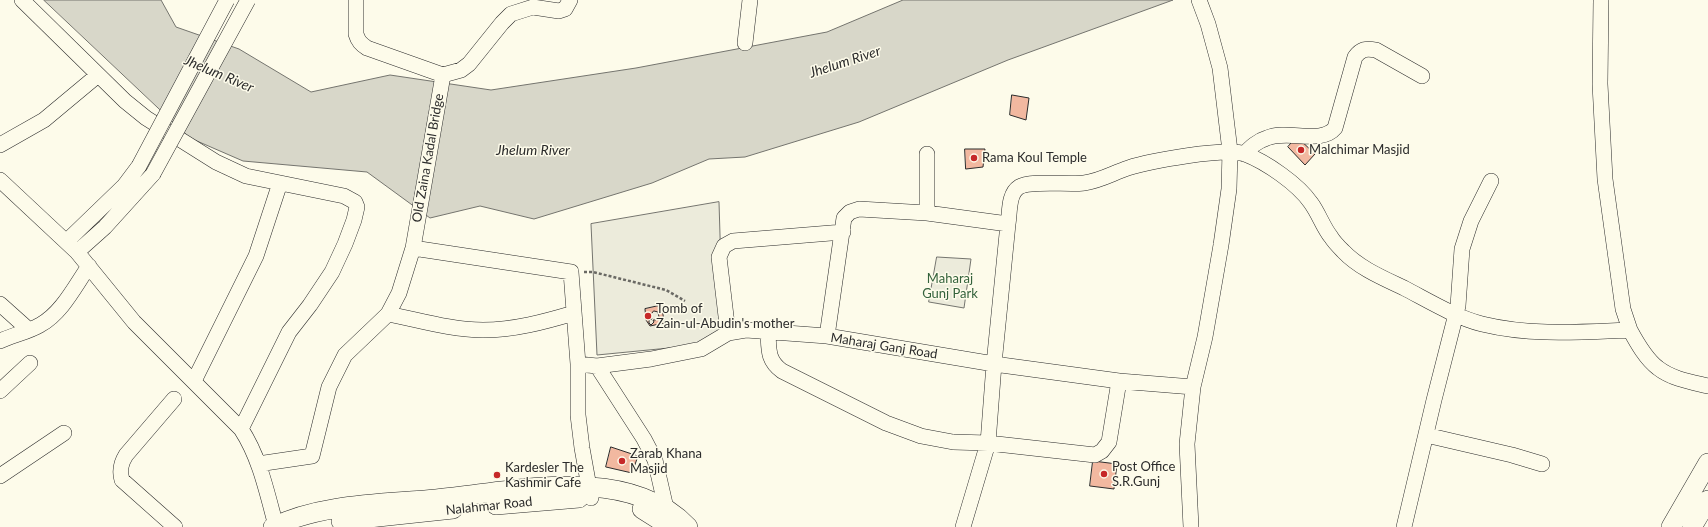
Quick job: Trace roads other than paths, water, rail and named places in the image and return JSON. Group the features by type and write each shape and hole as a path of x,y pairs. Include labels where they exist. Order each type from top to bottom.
{"main road":[{"path":"1671,527 1708,463"},
{"path":"275,526 318,512 373,503 436,499 544,487 646,498 666,508 688,527"},
{"name":"Nalahmar Road","path":"305,527 361,518 403,516 527,502 591,492 637,507 655,516 667,527"},
{"path":"1692,527 1708,500"}],"street":[{"path":"22,0 125,101 146,118 216,162 246,176 344,196 355,202 357,207 354,220 332,272 310,305 289,332 241,429"},
{"path":"72,247 139,166 227,0"},
{"path":"72,247 105,227 153,174 248,0"},
{"path":"356,0 356,34 357,40 361,44 367,48 442,79 461,70 468,64 502,23 513,7 559,11 565,9 570,0"},
{"path":"745,43 750,0"},
{"path":"1191,527 1186,444 1193,387 1205,337 1221,245 1229,189 1230,151 1220,68 1208,24 1199,0"},
{"path":"1601,0 1600,84 1605,179 1623,309 1630,330 1642,350 1658,368 1684,381 1708,386"},
{"path":"1244,154 1254,144 1268,137 1286,135 1324,136 1330,134 1335,128 1355,57 1360,50 1368,48 1376,50 1422,76"},
{"path":"0,145 44,120 98,75"},
{"name":"Old Zaina Kadal Bridge","path":"388,314 398,293 414,241 442,79"},
{"path":"963,527 988,443 994,364 1008,224 1014,192 1020,187 1033,184 1084,183 1106,178 1126,168 1149,163 1230,151 1244,154 1271,168 1310,201 1331,238 1349,257 1364,268 1455,314 1482,324 1523,332 1559,333 1630,330"},
{"path":"927,154 927,213"},
{"path":"0,180 72,247 134,322 241,429 251,443 275,526"},
{"path":"1404,527 1460,292 1462,249 1471,221 1491,181"},
{"path":"194,381 256,256 280,184"},
{"path":"827,336 844,218 850,212 859,209 927,213 1008,224"},
{"path":"728,333 719,257 724,246 733,241 843,232"},
{"path":"414,241 571,272 578,364 578,415 582,448 591,492"},
{"path":"0,341 41,325 51,317 60,307 89,266"},
{"path":"0,304 29,330"},
{"path":"258,464 312,456 329,387 345,355 388,314 445,326 482,330 511,328 546,322 574,313"},
{"name":"Maharaj Ganj Road","path":"578,364 596,366 652,360 701,348 728,333 746,330 827,336 994,364 1119,381 1193,387"},
{"path":"768,332 770,355 774,365 789,374 886,423 920,436 953,442 988,443 1095,455 1102,451 1109,442 1119,381"},
{"path":"0,391 30,363"},
{"path":"596,366 644,439 655,460 666,508"},
{"path":"174,398 126,455 121,463 120,472 122,480 175,527"},
{"path":"0,476 64,433"},
{"path":"1426,435 1512,455 1542,464"}],"water":[{"name":"Jhelum River","path":"44,0 161,0 176,27 239,49 311,92 390,75 491,90 636,68 827,32 903,0 1173,0 1008,60 859,122 745,157 709,159 652,183 534,219 480,206 430,218 367,172 243,161 190,138"}],"place":[{"name":"Malchimar Masjid","path":"1301,150"},
{"name":"Rama Koul Temple","path":"974,158"},
{"name":"Tomb of Zain-ul-Abudin's mother","path":"648,316"},
{"name":"Zarab Khana Masjid","path":"622,461"},
{"name":"Post Office S.R.Gunj","path":"1104,474"},
{"name":"Kardesler The Kashmir Cafe","path":"497,475"}],"park label":[{"name":"Maharaj Gunj Park","path":"950,286"}]}
